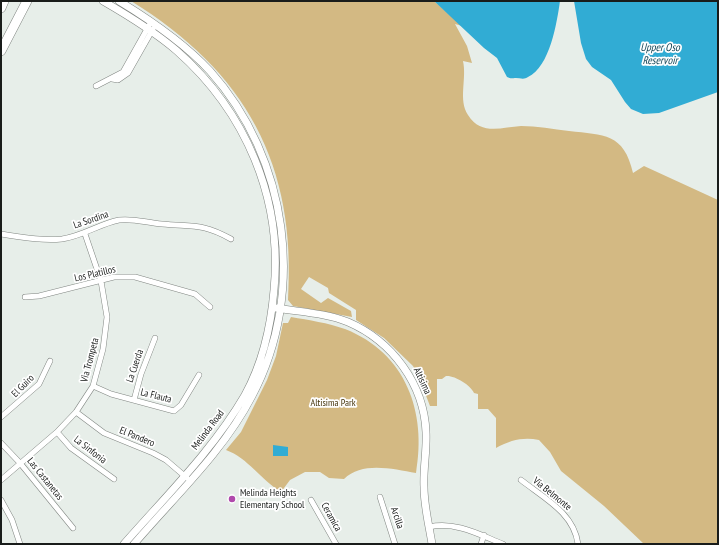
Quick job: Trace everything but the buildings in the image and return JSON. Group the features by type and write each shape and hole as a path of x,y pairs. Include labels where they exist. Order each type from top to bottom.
{"highway":[{"path":"1,8 4,1"},
{"path":"1,51 27,1"}],"main road":[{"name":"Melinda Road","path":"103,1 149,30 183,57 219,95 236,121 257,163 271,210 275,234 276,276 272,307 264,345 245,393 215,440 187,478 134,544"},
{"name":"Melinda Road","path":"119,1 153,23 186,48 210,71 239,109 258,146 272,183 280,217 284,257 280,308 268,358 252,397 220,447 187,478 124,544"},
{"name":"Altisima","path":"272,307 332,317 357,327 382,343 405,368 420,399 424,418 426,432 424,488 432,544"}],"street":[{"path":"96,86 123,72 153,23"},
{"name":"La Sordina","path":"1,234 45,239 62,239 85,234 105,224 120,220 134,220 162,224 196,225 214,229 231,240"},
{"name":"Via Trompeta","path":"1,480 57,432 76,412 93,386 106,333 107,317 101,282 85,234"},
{"name":"Los Platillos","path":"25,297 39,296 101,282 114,277 142,279 196,294 210,307"},
{"name":"La Cuerda","path":"134,400 141,374 155,338"},
{"name":"El Guiro","path":"1,417 32,392 39,384 50,361"},
{"name":"La Flauta","path":"93,386 111,394 174,410 181,405 199,375"},
{"name":"El Pandero","path":"76,412 110,436 154,453 166,460 187,478"},
{"name":"La Sinfonia","path":"57,432 71,448 114,479"},
{"name":"Las Castanetas","path":"1,443 20,463 73,528"},
{"name":"Via Belmonte","path":"521,480 563,512 574,527 578,544"},
{"name":"Arcilla","path":"380,497 395,544"},
{"path":"1,500 12,520 20,544"},
{"name":"Ceramica","path":"311,500 336,544"},
{"path":"429,527 447,526 471,530 503,544"},
{"path":"481,544 484,535"}],"green space":[{"path":"131,1 434,1 462,26 455,24 467,46 472,63 463,61 463,96 465,109 473,122 479,126 492,129 533,126 611,138 624,150 633,173 644,166 718,200 718,544 644,544 604,506 561,471 550,452 539,440 517,440 496,448 496,418 488,409 478,409 478,394 474,393 462,381 449,376 442,379 437,379 437,406 430,406 413,366 384,338 356,320 356,310 329,293 328,288 309,277 301,289 321,303 328,298 351,311 352,317 293,306 288,300 289,251 283,206 273,165 256,126 234,91 205,59 171,29"},
{"name":"Altisima Park","path":"291,317 325,323 345,329 366,340 383,353 397,369 408,387 418,428 419,450 416,473 388,468 369,468 351,473 344,479 329,478 320,472 305,472 290,480 281,492 267,482 241,458 226,450 241,432 267,380 276,356 283,323 288,323"}],"water":[{"path":"434,1 560,1 557,20 547,54 536,72 524,79 507,77 497,58 484,48"},
{"name":"Upper Oso Reservoir","path":"574,1 718,1 718,92 659,113 643,114 631,109 611,80 592,67 586,59 581,43"},
{"path":"273,445 288,447 288,456 273,456"}],"place":[{"name":"Melinda Heights Elementary School","path":"232,499"}]}
